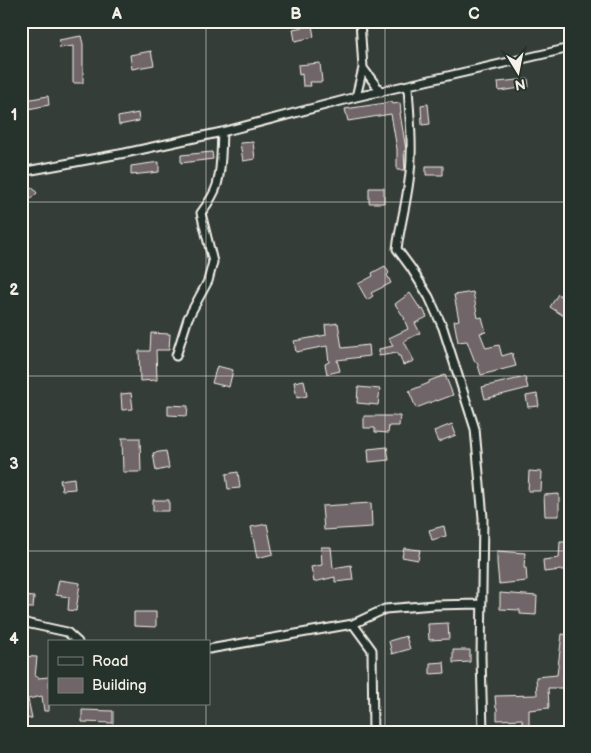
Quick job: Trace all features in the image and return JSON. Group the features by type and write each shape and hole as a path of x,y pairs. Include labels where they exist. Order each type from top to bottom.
{"street":[{"path":"356,97 363,68 360,21"},
{"path":"21,172 125,153 222,132 356,97 570,48"},
{"path":"363,68 381,92"},
{"path":"408,86 412,156 408,191 397,249 429,298 443,328 475,429 483,518 480,657 483,732"},
{"path":"176,356 188,318 208,281 213,262 201,213 217,185 221,159 222,132"},
{"path":"210,649 353,624 385,610 434,605 482,604"},
{"path":"21,622 67,632 76,640"},
{"path":"353,624 372,650 373,732"}],"building":[{"path":"312,25 314,37 295,41 293,29"},
{"path":"81,36 83,44 83,83 73,83 73,46 60,48 59,40"},
{"path":"151,51 154,65 132,69 130,55"},
{"path":"320,63 322,82 310,82 311,86 303,86 302,74 299,75 298,65"},
{"path":"528,79 529,87 499,91 498,82"},
{"path":"48,96 49,105 28,109 26,100"},
{"path":"392,102 393,104 400,103 406,150 404,151 405,170 397,170 397,149 391,114 348,121 345,109"},
{"path":"428,104 430,124 422,125 421,105"},
{"path":"138,113 139,121 119,125 118,117"},
{"path":"253,142 255,159 243,161 240,143"},
{"path":"212,152 213,159 181,163 181,155"},
{"path":"159,162 159,172 131,175 131,166"},
{"path":"426,166 443,166 443,175 426,175"},
{"path":"32,187 37,193 21,208 21,197"},
{"path":"369,188 384,188 384,203 369,203"},
{"path":"385,266 391,283 371,293 373,296 367,300 358,284 373,276 372,273"},
{"path":"473,292 478,318 482,317 486,332 480,333 486,348 499,345 502,356 512,353 516,366 481,375 467,341 458,342 454,321 459,320 454,295"},
{"path":"410,293 427,317 415,323 420,333 404,341 414,361 403,365 397,353 379,356 379,349 393,346 389,338 408,329 405,319 395,304"},
{"path":"558,294 570,302 570,320 550,307"},
{"path":"338,323 342,348 369,345 370,356 337,360 340,371 327,374 325,364 329,362 327,346 296,352 294,341 326,335 325,325"},
{"path":"151,333 170,334 169,350 156,350 157,380 140,381 139,351 150,351"},
{"path":"217,366 233,370 229,387 212,383"},
{"path":"445,375 453,395 416,408 409,391"},
{"path":"525,377 528,388 485,399 482,387"},
{"path":"304,380 307,396 297,398 294,382"},
{"path":"358,387 380,389 378,405 357,403"},
{"path":"131,393 133,409 122,410 121,394"},
{"path":"537,394 539,406 528,407 526,396"},
{"path":"168,405 188,406 187,416 168,415"},
{"path":"364,416 400,416 399,426 389,426 388,433 375,432 375,428 364,428"},
{"path":"452,424 456,435 438,442 434,431"},
{"path":"122,438 140,438 141,472 123,472"},
{"path":"387,447 389,460 369,462 368,449"},
{"path":"166,451 169,468 156,471 153,453"},
{"path":"529,471 542,472 541,491 528,491"},
{"path":"238,472 240,488 228,489 226,474"},
{"path":"74,478 75,489 62,490 60,480"},
{"path":"559,494 559,516 545,516 544,495"},
{"path":"153,500 169,500 169,511 153,511"},
{"path":"371,503 372,527 324,530 322,506"},
{"path":"267,524 273,554 257,558 251,527"},
{"path":"444,526 446,536 432,540 429,530"},
{"path":"560,542 570,542 570,569 544,572 543,560 559,558"},
{"path":"321,547 331,547 333,568 351,565 353,580 335,582 335,577 314,582 311,567 322,565"},
{"path":"404,548 420,550 418,560 402,557"},
{"path":"497,551 525,553 524,568 526,568 527,581 499,584"},
{"path":"59,580 80,583 76,611 68,610 69,597 56,595"},
{"path":"500,593 537,596 536,615 520,614 520,610 500,609"},
{"path":"21,596 34,597 33,608 21,608"},
{"path":"134,612 156,612 156,627 134,626"},
{"path":"448,623 449,639 429,640 428,624"},
{"path":"562,634 570,635 570,679 562,678 563,688 548,688 549,708 529,710 529,732 523,732 522,719 497,720 495,696 537,695 536,677 557,675"},
{"path":"406,636 410,649 392,654 389,641"},
{"path":"453,650 470,650 470,662 453,663"},
{"path":"21,656 37,657 35,677 48,677 49,711 44,711 42,696 28,699 32,718 21,720"},
{"path":"444,662 445,673 430,674 430,663"},
{"path":"82,710 113,711 113,723 82,722"}]}
